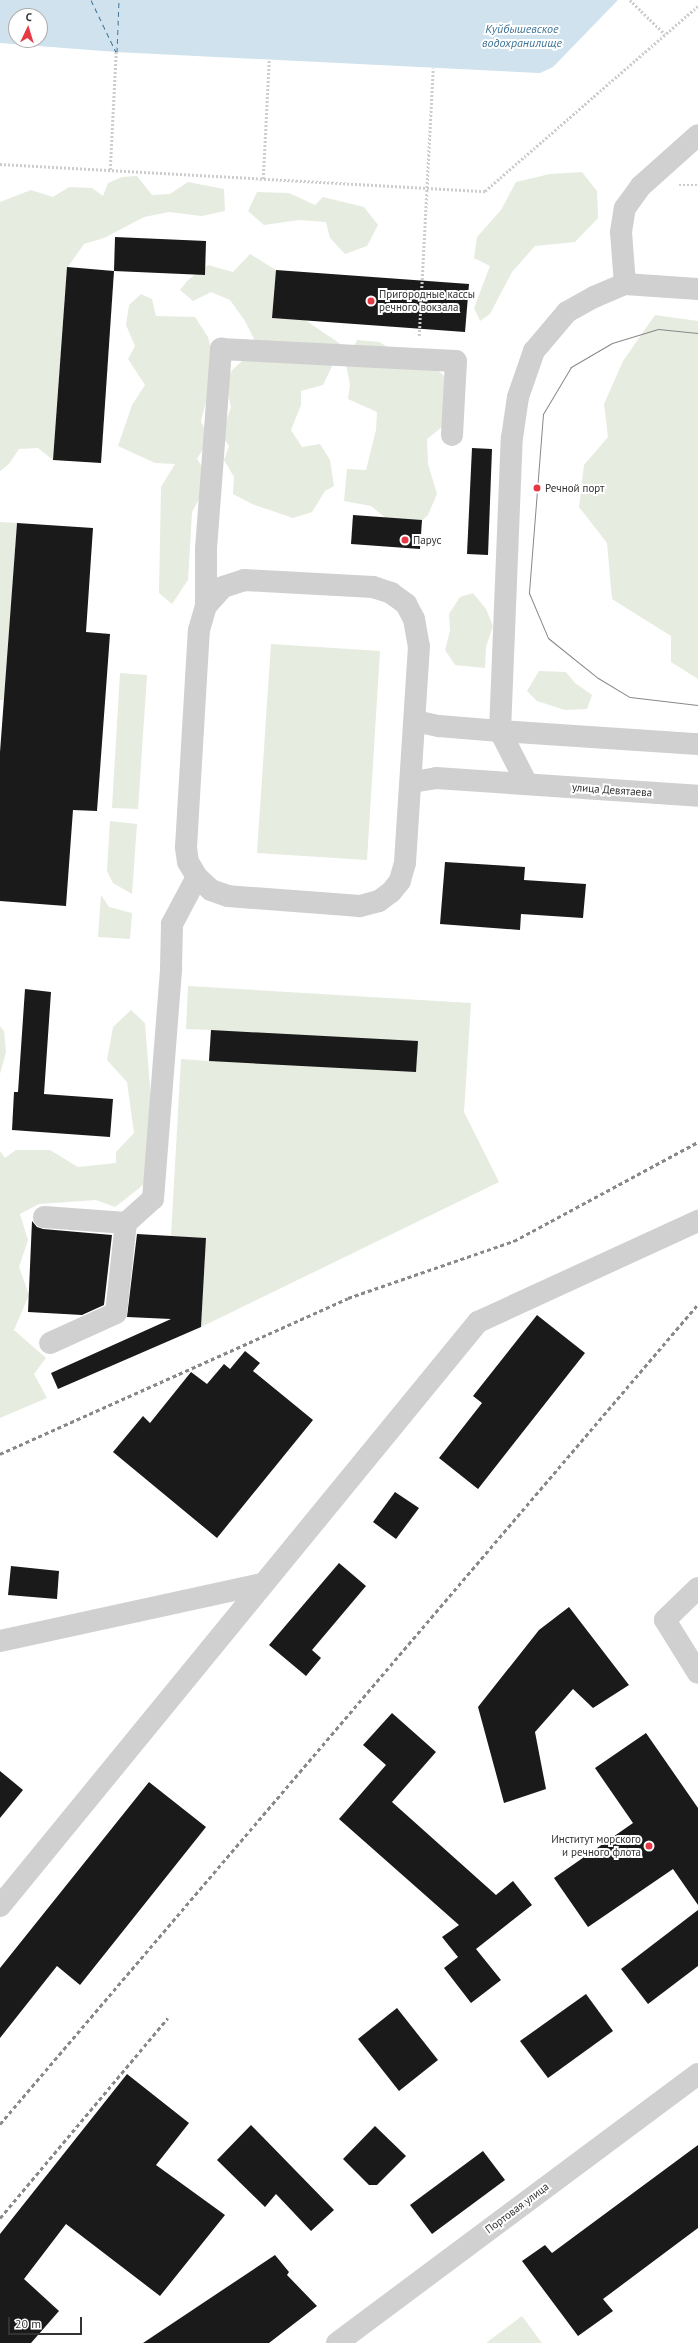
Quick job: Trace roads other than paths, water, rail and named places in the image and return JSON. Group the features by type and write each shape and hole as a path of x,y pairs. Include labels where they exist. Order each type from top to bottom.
{"street":[{"path":"625,284 621,232 625,208 641,186 698,135"},
{"path":"527,784 500,731 512,438 518,397 534,351 568,312 594,296 625,284 698,289"},
{"path":"206,606 223,587 244,580 373,587 391,593 406,604 414,619 419,646 412,782 405,864 400,881 391,892 379,901 360,906 228,896 210,890 197,877 188,862 186,846 199,630 206,606 206,549 221,349 456,361 452,435"},
{"path":"415,721 439,726 500,731 698,744"},
{"name":"улица Девятаева","path":"412,782 436,778 698,796"},
{"path":"50,1343 116,1313 126,1223 153,1199 171,968 172,924 197,877"},
{"path":"44,1217 126,1223"},
{"path":"0,1906 262,1584 478,1322 698,1221"},
{"path":"0,1641 262,1584"},
{"path":"698,1588 665,1620 698,1673"},
{"name":"Портовая улица","path":"337,2343 698,2074"}],"water":[{"name":"Куйбышевское водохранилище","path":"0,0 618,0 553,67 540,73 116,52 48,47 48,8 8,8 8,44 0,43"}],"tram line":[{"path":"698,333 658,329 612,343 571,367 543,414 529,593 548,638 598,678 630,697 698,705"}],"railway":[{"path":"0,1454 348,1298 514,1241 698,1142"},
{"path":"0,2124 698,1304"},
{"path":"0,2218 168,2018"}],"place":[{"name":"Пригородные кассы речного вокзала","path":"371,301"},
{"name":"Речной порт","path":"537,488"},
{"name":"Парус","path":"405,540"},
{"name":"Институт морского и речного флота","path":"649,1846"}]}
